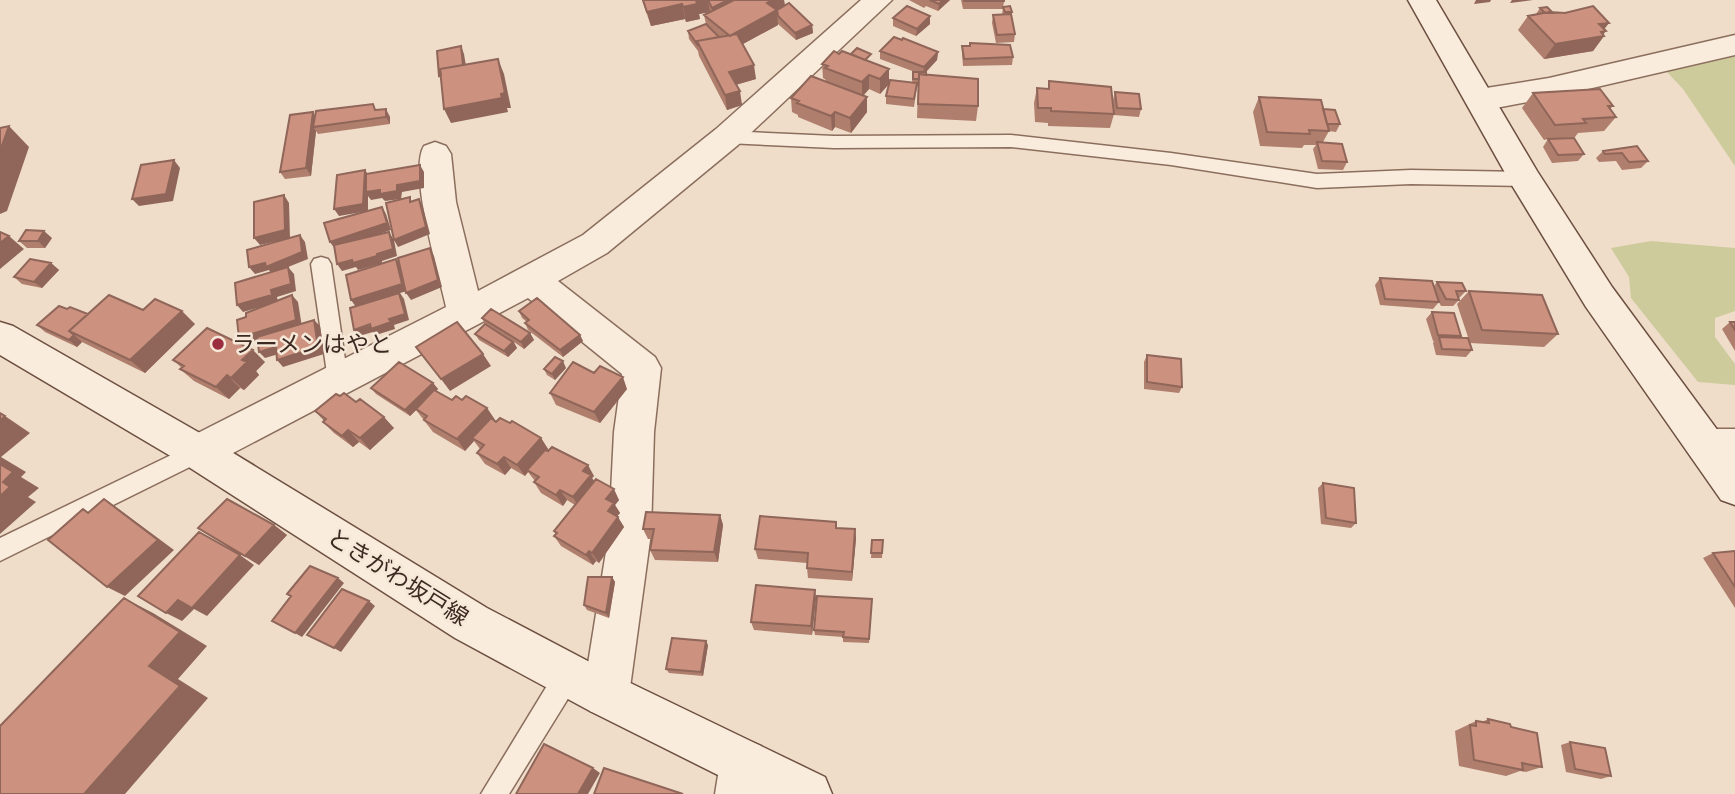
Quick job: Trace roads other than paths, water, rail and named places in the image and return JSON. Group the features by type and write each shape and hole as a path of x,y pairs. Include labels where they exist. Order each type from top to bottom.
{"street":[{"path":"198,452 531,280 595,244 727,137 878,0"},
{"path":"1422,0 1525,179 1599,297 1720,446 1735,487"},
{"path":"1480,100 1549,88 1735,46"},
{"path":"436,154 439,202 466,314"},
{"path":"531,280 642,368 635,432 630,533 606,695"},
{"name":"ときがわ坂戸線","path":"0,337 198,452 471,623 606,695 741,779 808,794"}],"lane":[{"path":"727,137 834,142 1011,141 1171,159 1317,181 1423,177 1525,179"},
{"path":"321,264 338,380"},
{"path":"0,550 198,452"},
{"path":"494,794 568,675"}],"place":[{"name":"ラーメンはやと","path":"218,344"}]}
